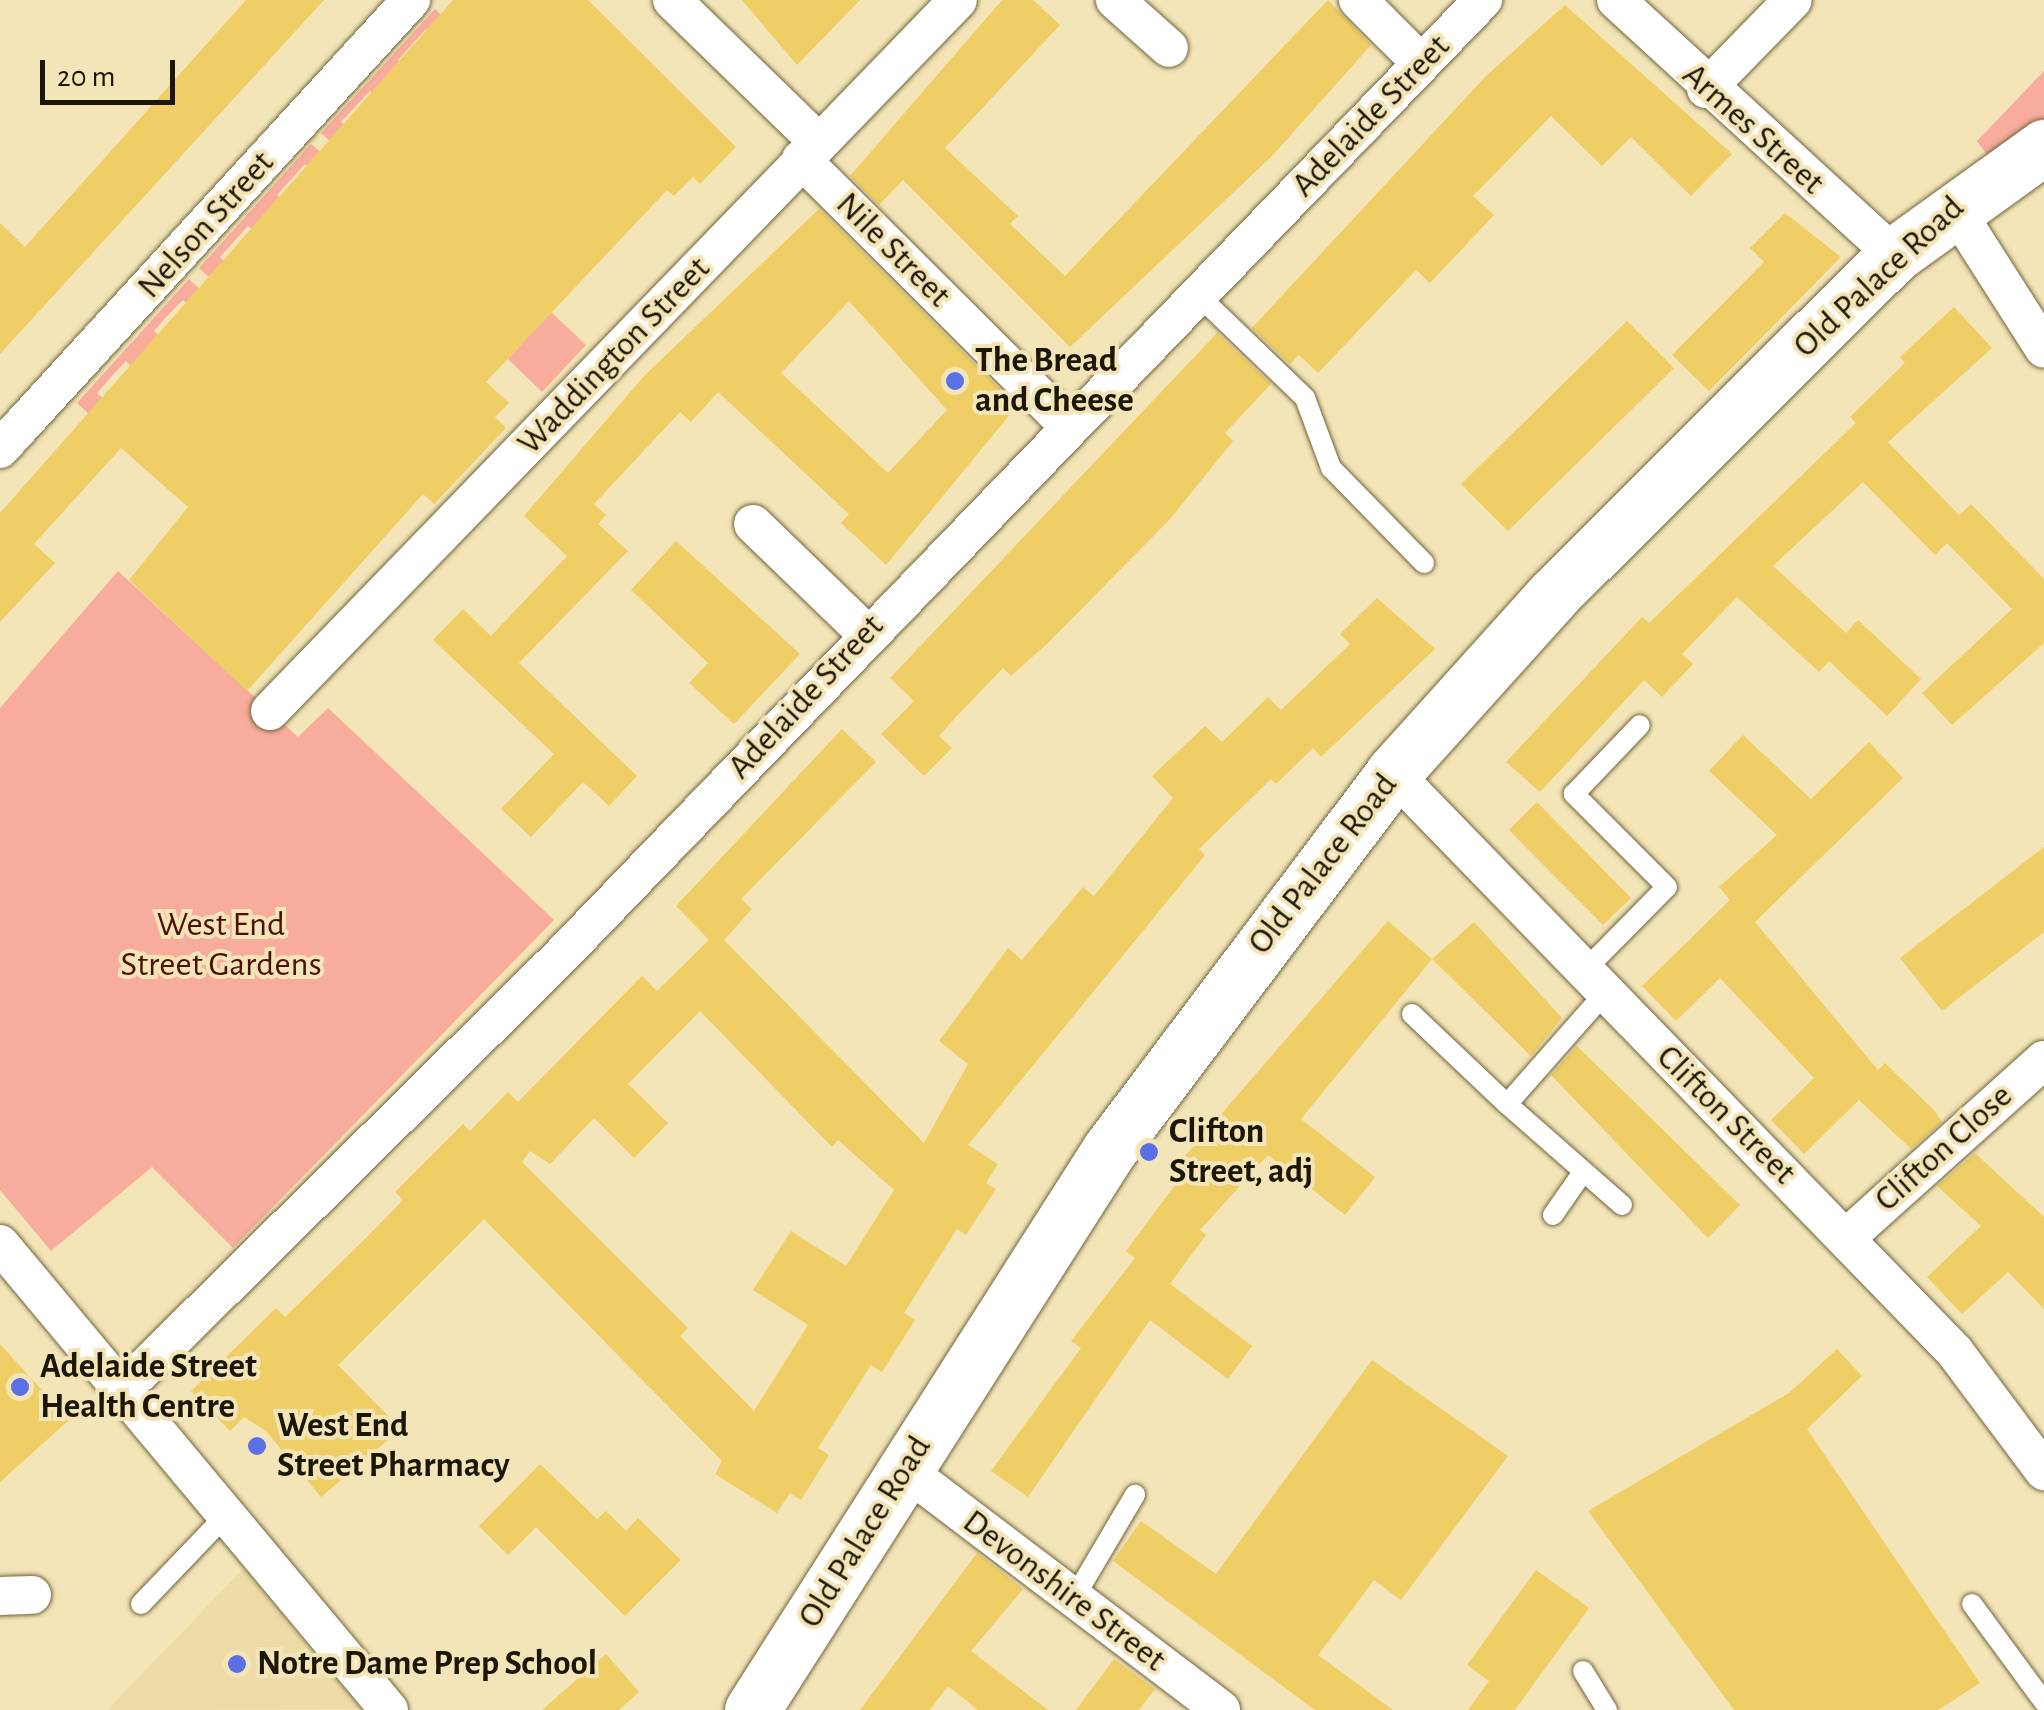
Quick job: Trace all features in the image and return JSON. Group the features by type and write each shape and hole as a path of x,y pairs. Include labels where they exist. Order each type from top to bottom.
{"main road":[{"name":"Old Palace Road","path":"752,1710 908,1472 1110,1149 1394,773 1553,595 1894,254 1953,206 2044,147"}],"street":[{"name":"Nelson Street","path":"0,449 411,0"},
{"name":"Nile Street","path":"672,0 1069,426"},
{"name":"Waddington Street","path":"270,711 958,0"},
{"path":"1116,0 1169,48"},
{"path":"1358,0 1421,63"},
{"name":"Adelaide Street","path":"124,1388 519,1000 866,632 1483,0"},
{"name":"Armes Street","path":"1616,0 1706,90 1894,254"},
{"path":"1706,90 1793,0"},
{"path":"1953,206 2040,330"},
{"path":"753,524 866,632"},
{"name":"Clifton Street","path":"1394,773 1955,1352 2044,1471"},
{"name":"Clifton Close","path":"1846,1238 2044,1060"},
{"path":"0,1244 389,1710"},
{"name":"Devonshire Street","path":"908,1472 1220,1710"}],"lane":[{"path":"1197,294 1305,398 1331,468 1424,563"},
{"path":"1508,1104 1667,887 1574,794 1640,725"},
{"path":"1412,1014 1622,1205"},
{"path":"1553,1215 1583,1172"},
{"path":"1074,1598 1136,1495"},
{"path":"141,1604 228,1513"},
{"path":"1972,1604 2044,1702"},
{"path":"1583,1671 1607,1710"}],"shaded area":[{"name":"Notre Dame Prep School","path":"243,1569 360,1709 107,1710 196,1618"}],"green space":[{"path":"435,9 451,25 438,39 426,29 398,60 409,71 381,101 370,91 341,122 352,133 338,148 321,133"},
{"path":"2044,71 2044,124 1992,162 1977,141"},
{"path":"311,144 330,160 317,174 305,164 277,195 287,206 260,236 248,226 220,257 231,268 216,283 199,268"},
{"path":"189,279 207,296 194,310 183,300 168,315 154,331 165,341 137,372 126,361 111,377 97,393 108,403 94,419 77,403"},
{"path":"551,312 586,345 542,392 508,359"},
{"name":"West End Street Gardens","path":"118,571 298,737 328,708 554,920 233,1248 152,1167 51,1251 0,1190 0,708"}],"building":[{"path":"246,0 324,0 0,354 0,223 25,247"},
{"path":"453,0 588,0 736,147 700,184 693,177 674,196 667,190 486,382 509,403 495,417 506,428 434,504 423,494 247,691 129,580 188,507 121,448 34,544 55,563 0,622 0,513"},
{"path":"742,0 860,0 797,65"},
{"path":"1002,0 1033,0 1060,25 945,148 1018,216 1010,224 1065,276 1328,0 1371,45 1273,155 1070,347 903,180 879,205 850,176"},
{"path":"1565,5 1732,154 1691,196 1631,137 1602,166 1551,116 1473,196 1494,215 1430,283 1416,270 1318,373 1299,355 1290,364 1252,328 1486,76"},
{"path":"819,209 1017,406 886,565 841,523 849,514 718,392 691,422 680,412 594,504 606,515 598,524 628,551 519,663 637,776 609,806 583,782 531,837 501,809 554,754 433,640 463,609 491,636 567,556 524,516 645,375","holes":["849,301 947,410 888,473 781,373"]},
{"path":"1785,213 1841,257 1709,391 1672,355 1764,262 1750,248"},
{"path":"1954,307 1992,348 1888,442 1959,515 1971,504 2044,579 2044,643 1952,725 1922,693 2012,609 1947,543 1935,555 1863,482 1773,566 1846,633 1858,620 1921,679 1887,716 1829,661 1819,672 1737,597 1682,654 1693,664 1662,697 1644,680 1540,792 1506,762 1642,617 1649,623 1856,423 1850,417 1905,363 1900,357"},
{"path":"1627,321 1674,368 1508,531 1461,484"},
{"path":"1217,333 1271,384 1225,433 1233,441 1170,519 1049,642 1011,676 1003,668 939,736 952,748 924,776 881,734 914,701 890,678"},
{"path":"676,541 800,654 734,724 689,683 708,663 631,590"},
{"path":"1377,598 1435,649 1321,757 1313,748 1276,784 1271,779 1199,849 1205,855 968,1145 998,1164 986,1183 996,1189 966,1235 957,1229 904,1313 915,1320 882,1372 871,1365 818,1448 829,1455 801,1500 790,1493 777,1513 715,1474 722,1461 484,1219 338,1365 401,1429 321,1497 266,1431 244,1417 230,1431 191,1391 276,1308 285,1317 365,1239 403,1200 395,1192 463,1124 470,1131 508,1092 518,1102 642,976 657,991 709,940 676,906 842,729 876,762 741,899 752,909 724,940 924,1143 968,1064 939,1041 1008,948 1022,960 1083,887 1094,896 1173,798 1152,776 1205,726 1222,742 1268,697 1281,710 1350,644 1340,634","holes":["700,1011 832,1147 838,1140 894,1190 846,1266 791,1231 753,1290 808,1325 754,1411 680,1336 688,1328 522,1162 530,1151 550,1164 594,1118 634,1158 668,1123 628,1084"]},
{"path":"1743,735 1811,799 1869,742 1903,778 1755,922 1878,1070 1885,1063 1935,1111 1942,1122 1911,1149 1859,1100 1804,1154 1771,1120 1814,1078 1720,978 1676,1021 1642,986 1730,900 1719,887 1777,835 1709,771"},
{"path":"1537,802 1631,898 1603,925 1509,830"},
{"path":"2044,847 2044,932 1942,1011 1900,958"},
{"path":"1388,921 1432,959 1301,1119 1375,1177 1345,1215 1268,1155 1200,1230 1206,1235 1170,1284 1252,1346 1228,1379 1150,1320 1028,1497 991,1471 1081,1348 1071,1341 1135,1258 1126,1251 1181,1177 1173,1170"},
{"path":"1474,922 1562,1018 1531,1056 1432,959"},
{"path":"1577,1046 1740,1205 1708,1238 1551,1075"},
{"path":"1975,1153 2044,1217 2044,1309 2008,1272 1962,1314 1927,1277 1981,1226 1937,1186"},
{"name":"Adelaide Street Health Centre","path":"0,1344 69,1420 0,1482"},
{"path":"1837,1349 1862,1376 1807,1429 1980,1683 1938,1710 1734,1710 1588,1511 1789,1393"},
{"path":"1372,1360 1508,1456 1401,1600 1374,1580 1318,1655 1393,1710 1315,1710 1113,1561 1141,1521 1216,1574"},
{"path":"540,1464 597,1519 606,1511 626,1531 638,1518 681,1560 625,1616 536,1527 508,1555 479,1526"},
{"path":"977,1553 1023,1589 971,1651 1048,1710 978,1710 948,1686 930,1710 860,1710"},
{"path":"1536,1570 1589,1608 1515,1710 1468,1710 1489,1681 1467,1665"},
{"path":"606,1654 639,1692 619,1710 542,1710"},
{"path":"1114,1659 1155,1689 1139,1710 1076,1710"}],"place":[{"name":"The Bread and Cheese","path":"955,381"},
{"name":"Clifton Street, adj","path":"1149,1152"},
{"name":"Adelaide Street Health Centre","path":"20,1387"},
{"name":"West End Street Pharmacy","path":"257,1446"},
{"name":"Notre Dame Prep School","path":"237,1664"}]}
